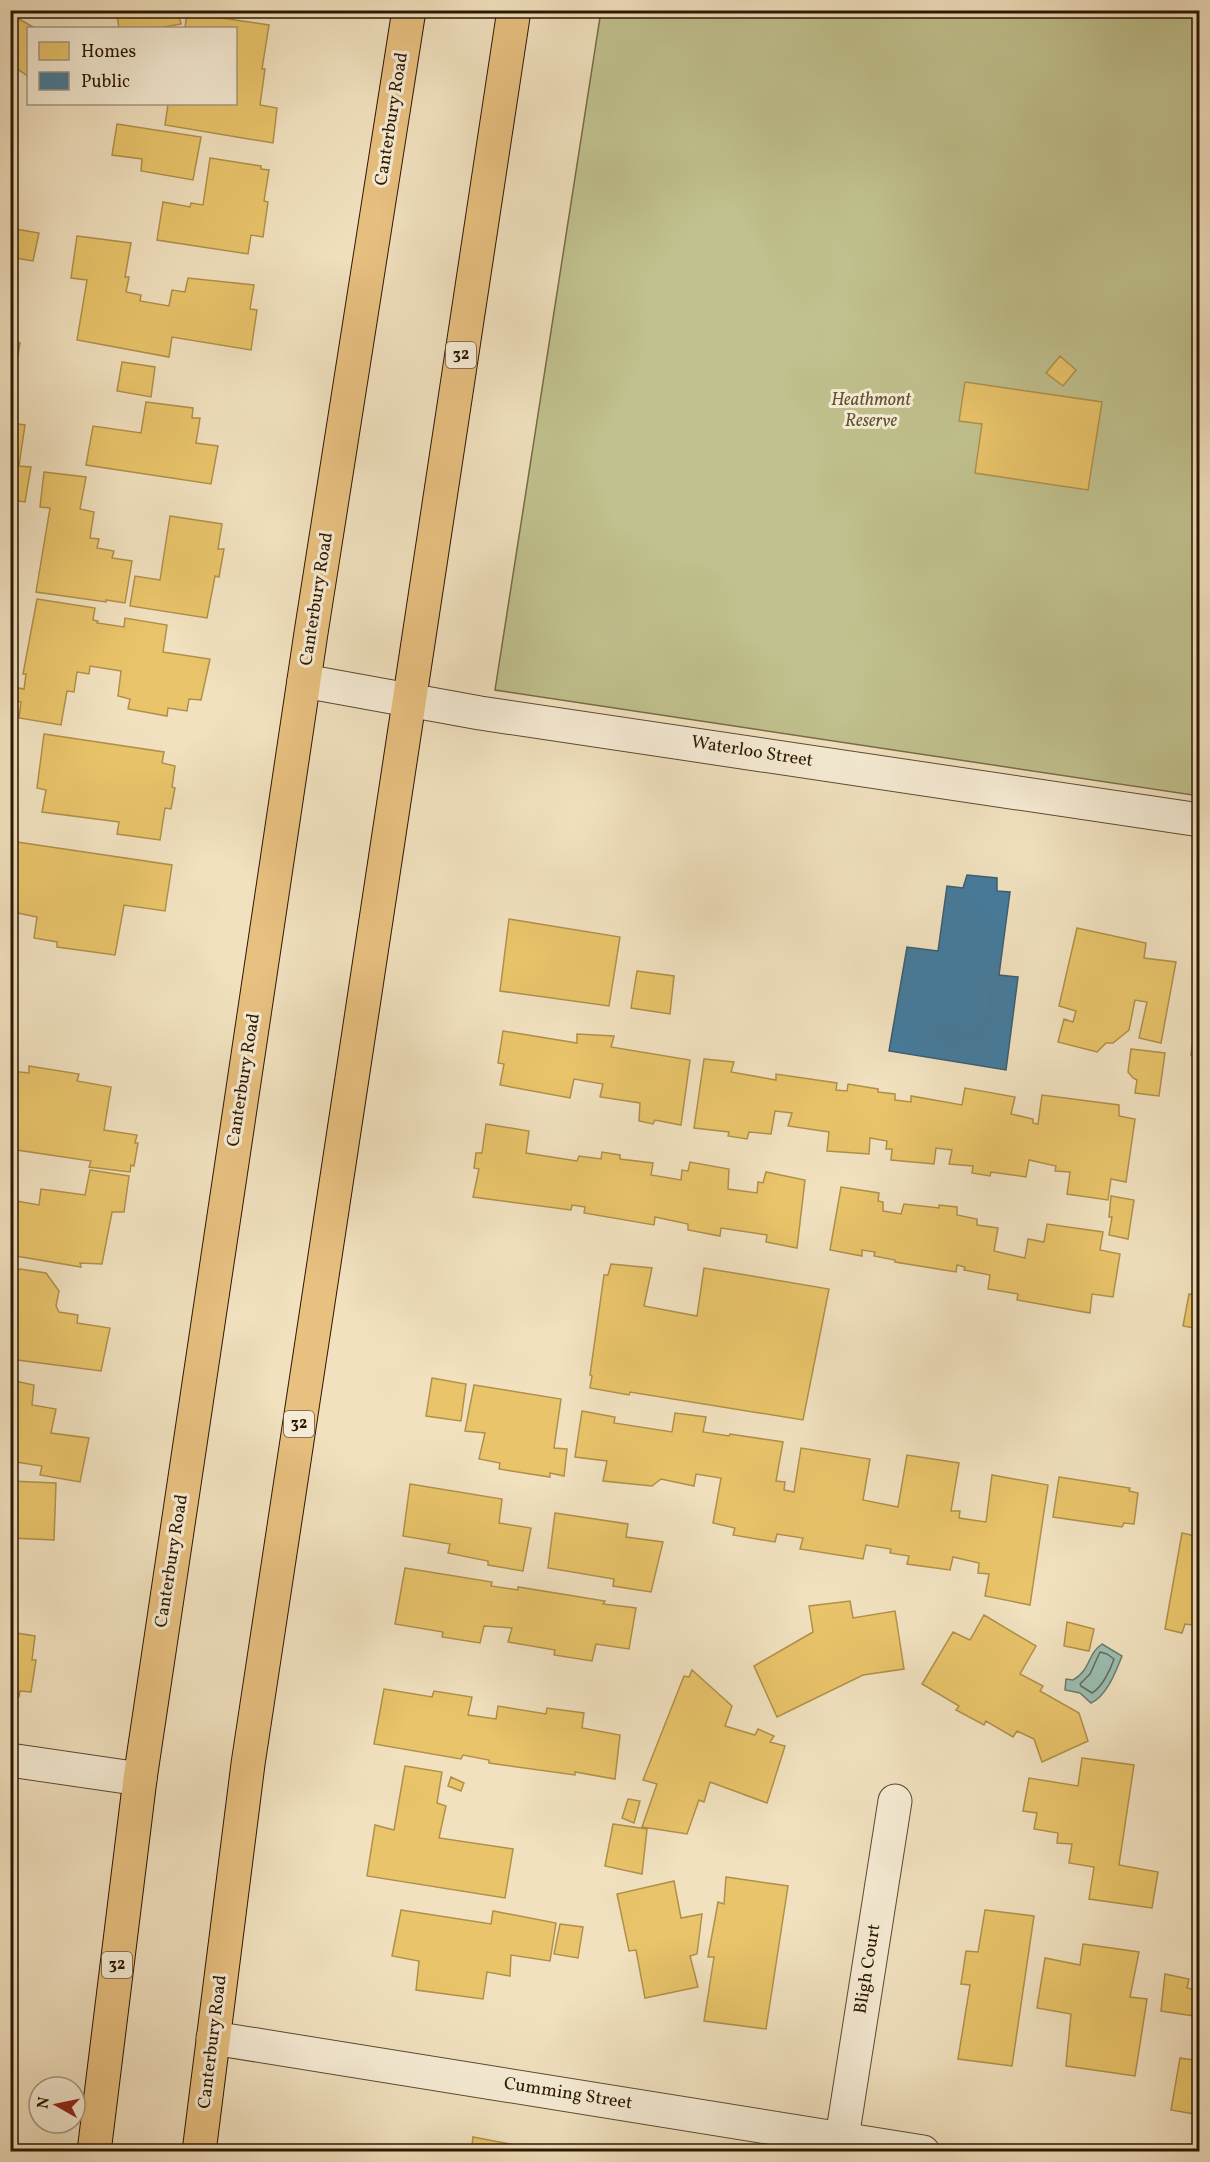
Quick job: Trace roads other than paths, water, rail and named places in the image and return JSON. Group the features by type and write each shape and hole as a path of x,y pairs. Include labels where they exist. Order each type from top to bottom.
{"main road":[{"name":"Canterbury Road","path":"94,2151 140,1779 304,681 409,10"},
{"name":"Canterbury Road","path":"200,2151 248,1764 514,10"}],"street":[{"name":"Waterloo Street","path":"304,681 480,713 1200,820"},
{"path":"10,1760 140,1779"},
{"name":"Bligh Court","path":"842,2138 895,1801"},
{"name":"Cumming Street","path":"213,2038 923,2151"}],"water":[{"path":"1102,1644 1122,1656 1106,1689 1097,1700 1091,1703 1080,1693 1065,1690 1066,1679 1073,1680 1079,1676 1094,1652"}],"park label":[{"name":"Heathmont Reserve","path":"871,410"}]}
